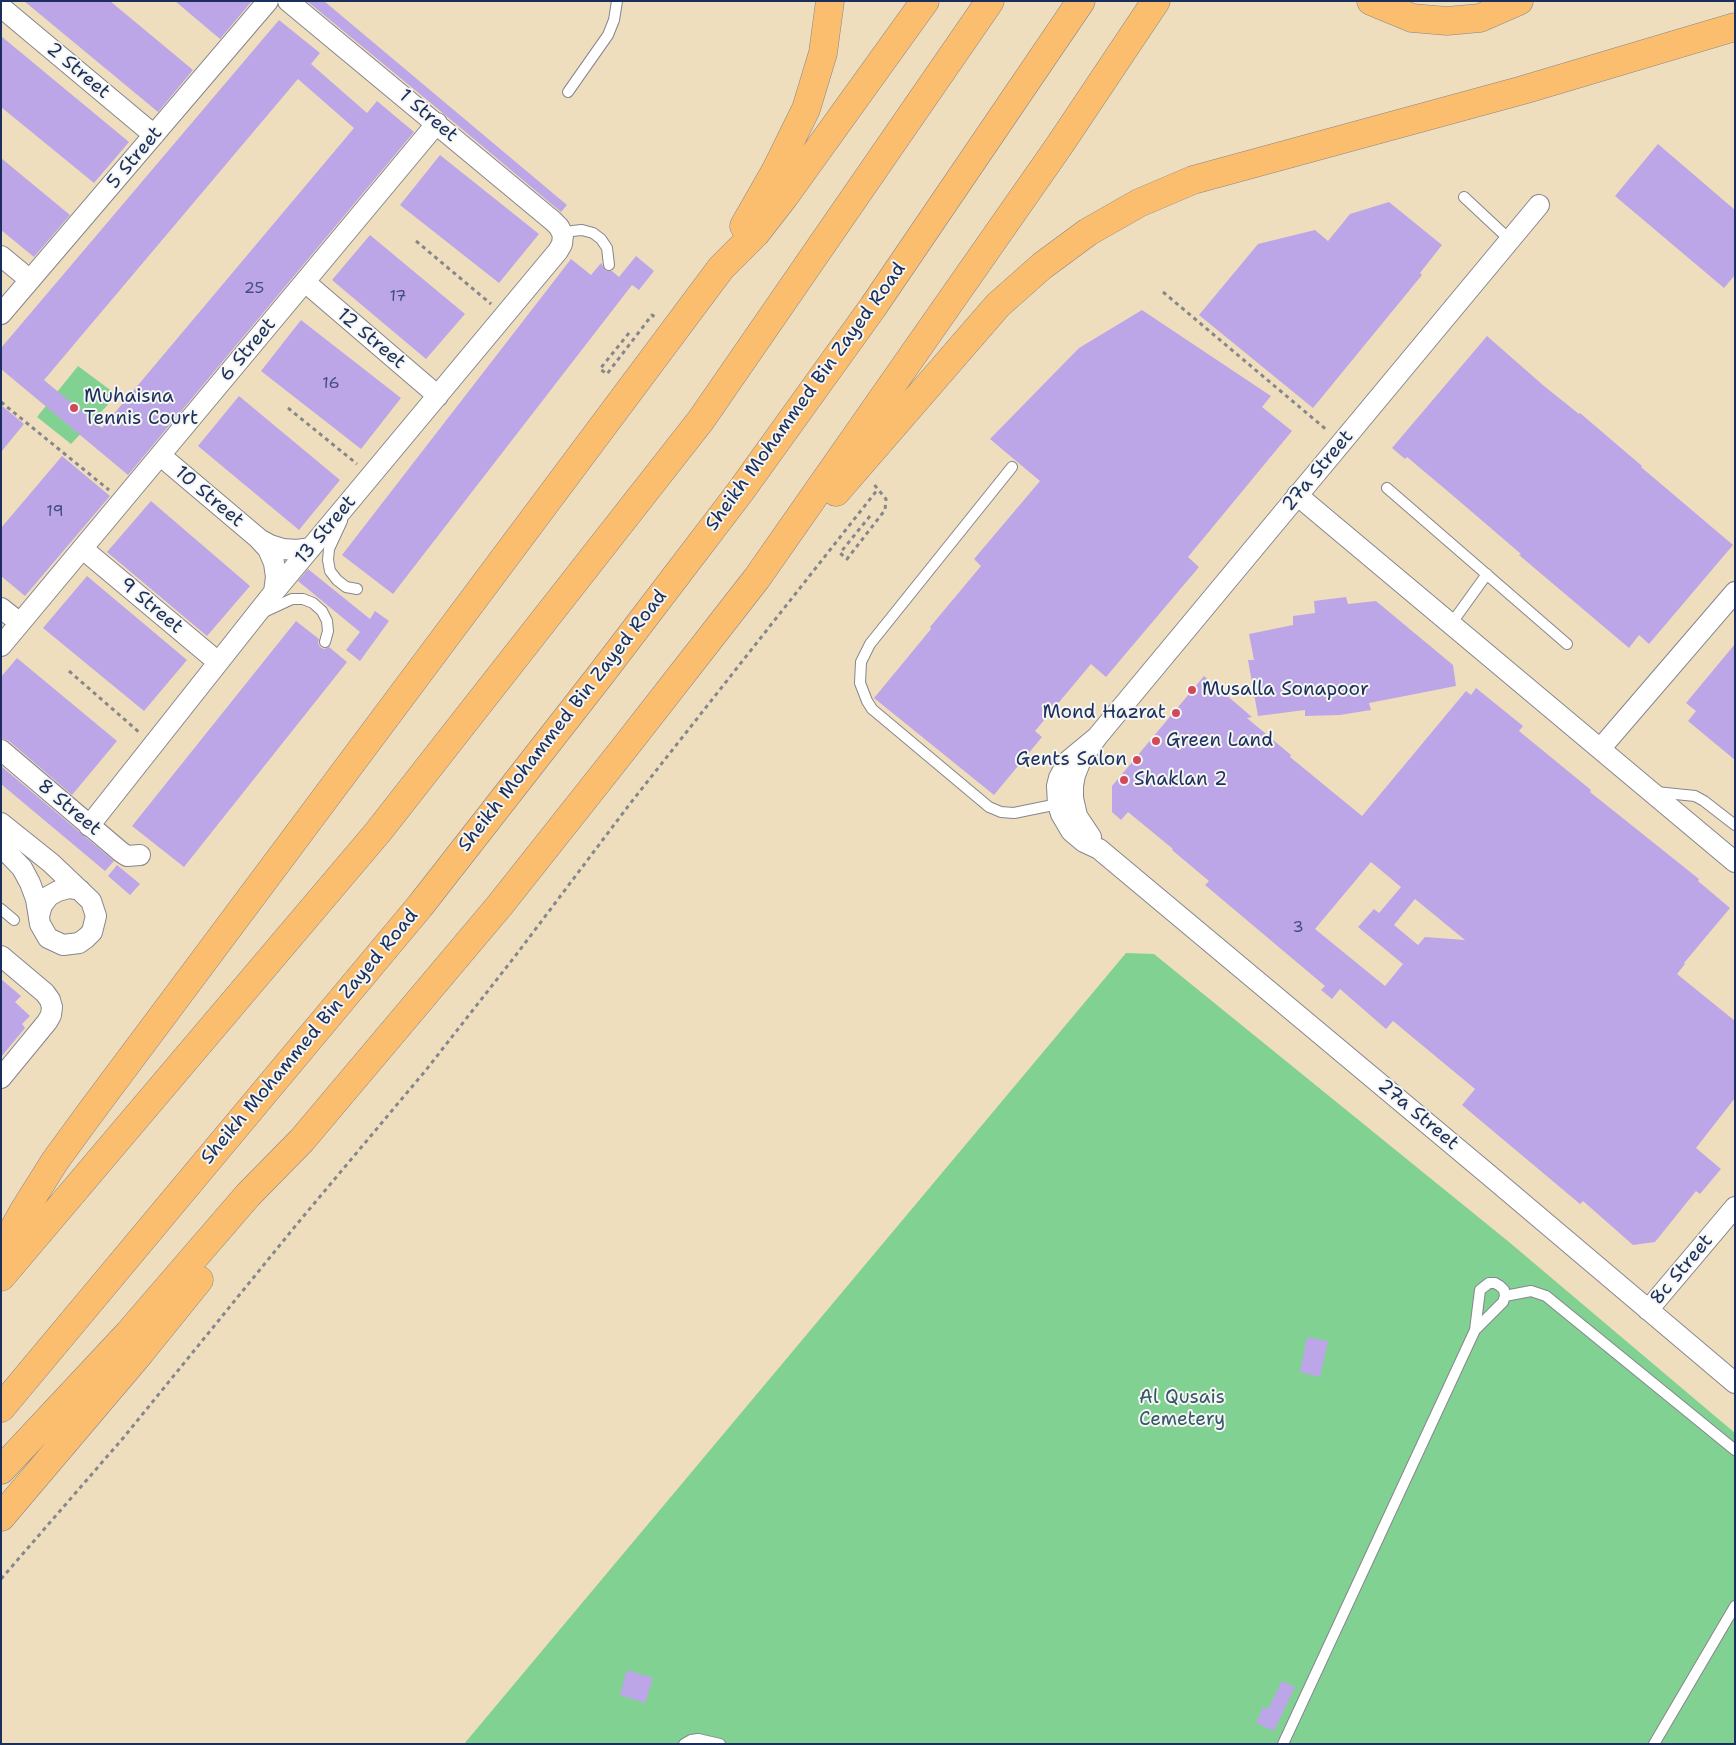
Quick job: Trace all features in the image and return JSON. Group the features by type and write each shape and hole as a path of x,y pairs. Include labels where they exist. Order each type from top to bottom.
{"highway":[{"path":"1,1252 54,1161 721,268 776,170 806,109 823,53 830,1"},
{"path":"721,268 756,233 784,197 925,1"},
{"path":"1,1277 378,832 694,428 990,1"},
{"name":"Sheikh Mohammed Bin Zayed Road","path":"1,1408 420,906 602,673 740,492 872,308 1081,1"},
{"path":"1,1470 129,1333 248,1195 302,1140 500,905 757,578 1059,146 1156,1"},
{"path":"1371,1 1412,18 1447,21 1480,18 1519,1"},
{"path":"757,578 792,544 998,305 1042,266 1088,232 1139,203 1193,180 1523,90 1735,27"},
{"path":"1,1517 176,1310 274,1182 302,1140"}],"street":[{"name":"5 Street","path":"1,314 268,1"},
{"name":"1 Street","path":"288,1 553,221 559,227 563,236"},
{"name":"2 Street","path":"1,7 154,135"},
{"name":"6 Street","path":"1,646 83,550 437,123"},
{"name":"27a Street","path":"1099,849 1078,816 1073,798 1075,775 1081,760 1096,736 1539,205"},
{"name":"13 Street","path":"89,826 274,592 558,251 562,244 563,236"},
{"path":"1,256 30,280"},
{"name":"12 Street","path":"305,282 438,396"},
{"name":"10 Street","path":"161,456 258,538 268,549 274,563 276,577 274,592"},
{"path":"1297,495 1735,862"},
{"name":"10 Street","path":"258,538 270,545 283,549 311,548"},
{"name":"9 Street","path":"83,550 218,662"},
{"path":"1600,749 1735,592"},
{"path":"1,608 20,623"},
{"name":"27a Street","path":"1096,736 1080,749 1063,769 1057,786 1058,804 1061,814 1071,831 1084,842 1099,849 1735,1383"},
{"name":"8 Street","path":"1,750 121,852 127,856 140,854"},
{"path":"1,823 51,863 91,901 96,916 92,932 80,943 63,945 55,943 43,932 36,899 30,883 22,868 1,846"},
{"path":"39,916 42,905 49,896 58,890 69,888 80,890"},
{"path":"1,956 45,993 52,1007 51,1015 47,1022 1,1078"},
{"name":"8c Street","path":"1648,1310 1735,1207"}],"lane":[{"path":"568,92 608,35 614,20 617,1"},
{"path":"1464,197 1510,240"},
{"path":"563,236 572,231 582,230 593,233 601,239 607,248 609,265"},
{"path":"1012,467 870,644 861,662 860,683 872,709 989,807 1001,812 1014,813 1058,804"},
{"path":"1387,488 1567,644"},
{"path":"355,494 333,539 328,560 330,571 337,580 346,587 357,589"},
{"path":"1451,624 1487,574"},
{"path":"254,617 292,599 303,599 313,603 322,610 327,620 328,632 326,642"},
{"path":"1650,791 1695,796 1704,800 1735,825"},
{"path":"1,909 14,920"},
{"path":"1283,1744 1475,1330 1480,1290 1489,1283 1495,1283 1504,1290 1503,1302 1475,1330"},
{"path":"1505,1296 1531,1291 1546,1296 1735,1450"},
{"path":"1654,1744 1735,1606"},
{"path":"684,1744 698,1739 720,1744"}],"path":[{"path":"416,241 505,315"},
{"path":"1162,292 1341,442"},
{"path":"629,334 600,369 607,374 643,329"},
{"path":"1,402 123,501"},
{"path":"288,408 371,475"},
{"path":"858,467 886,499 885,510 847,559 840,553 870,516"},
{"path":"1,1579 124,1437 297,1224 426,1070 516,956 629,805 878,489"},
{"path":"69,671 154,744"}],"green space":[{"name":"Muhaisna Tennis Court","path":"78,366 117,395 71,444 37,417"},
{"name":"Al Qusais Cemetery","path":"1126,953 1154,954 1509,1242 1735,1433 1735,1744 464,1744"}],"building":[{"path":"24,1 110,1 193,70 158,112"},
{"path":"175,1 252,1 220,39"},
{"path":"307,1 324,1 567,205 561,212"},
{"path":"279,20 320,53 311,64 367,113 377,101 414,132 128,475 1,369 1,348","holes":["298,79 354,128 102,428 44,380"]},
{"path":"1,36 129,142 94,183 1,107"},
{"path":"1658,144 1735,210 1735,275 1724,288 1615,196"},
{"path":"440,155 539,234 499,283 400,205"},
{"path":"1,158 70,215 34,257 1,230"},
{"path":"1389,202 1442,245 1420,273 1422,275 1313,408 1199,315 1258,244 1315,230 1328,241 1350,214"},
{"path":"370,235 465,314 426,359 332,280"},
{"path":"636,256 654,271 639,290 632,285 393,594 342,555 571,259 591,275 601,263 606,271 612,271 619,277"},
{"path":"1142,310 1271,396 1262,407 1292,431 1188,557 1199,567 1106,677 1091,664 1035,731 1042,737 994,795 874,698 981,566 974,559 1040,481 990,439 1079,348"},
{"path":"301,320 401,398 361,449 261,371"},
{"path":"1487,336 1544,386 1580,413 1733,545 1649,644 1639,635 1629,648 1519,555 1521,554 1451,494 1407,457 1405,459 1392,448"},
{"path":"239,396 340,480 299,530 198,446"},
{"path":"1,405 24,424 1,452"},
{"path":"62,456 110,496 25,596 1,576 1,528"},
{"path":"151,501 250,586 207,636 107,552"},
{"path":"308,569 370,619 375,611 389,621 360,661 346,650 360,632 298,581"},
{"path":"87,576 187,660 144,711 43,628"},
{"path":"1346,597 1348,604 1376,601 1453,665 1456,686 1369,703 1371,710 1340,715 1305,716 1305,710 1258,716 1248,660 1254,660 1249,634 1293,625 1293,616 1315,613 1314,601"},
{"path":"296,621 319,639 320,647 324,649 329,647 347,662 184,867 132,826"},
{"path":"1735,644 1735,760 1688,721 1696,711 1686,703"},
{"path":"17,658 117,741 72,795 9,741 1,738 1,677"},
{"path":"1204,676 1252,717 1247,718 1291,755 1290,757 1362,816 1466,691 1471,695 1476,688 1523,726 1519,731 1591,790 1590,792 1699,879 1698,881 1730,908 1677,974 1735,1021 1735,1098 1696,1148 1721,1169 1700,1194 1696,1191 1655,1242 1633,1245 1583,1201 1580,1204 1462,1105 1475,1089 1393,1021 1386,1029 1340,989 1332,999 1321,990 1325,986 1205,885 1209,881 1173,849 1128,812 1121,820 1112,812 1112,786","holes":["1371,862 1401,887 1379,913 1374,909 1358,927 1403,964 1385,986 1315,929","1415,899 1465,940 1425,937 1418,945 1394,925"]},
{"path":"1,766 114,861 105,871 1,784"},
{"path":"117,865 140,884 130,895 108,876"},
{"path":"1,979 21,996 15,1002 30,1016 22,1024 25,1028 1,1057"},
{"path":"1307,1337 1328,1341 1320,1377 1300,1372"},
{"path":"627,1670 653,1678 645,1703 620,1695"},
{"path":"1282,1681 1295,1687 1274,1731 1256,1723 1263,1707 1268,1709"}],"place":[{"name":"Muhaisna Tennis Court","path":"74,408"},
{"name":"Musalla Sonapoor","path":"1192,690"},
{"name":"Mond Hazrat","path":"1176,713"},
{"name":"Green Land","path":"1156,741"},
{"name":"Gents Salon","path":"1137,760"},
{"name":"Shaklan 2","path":"1124,780"}]}
